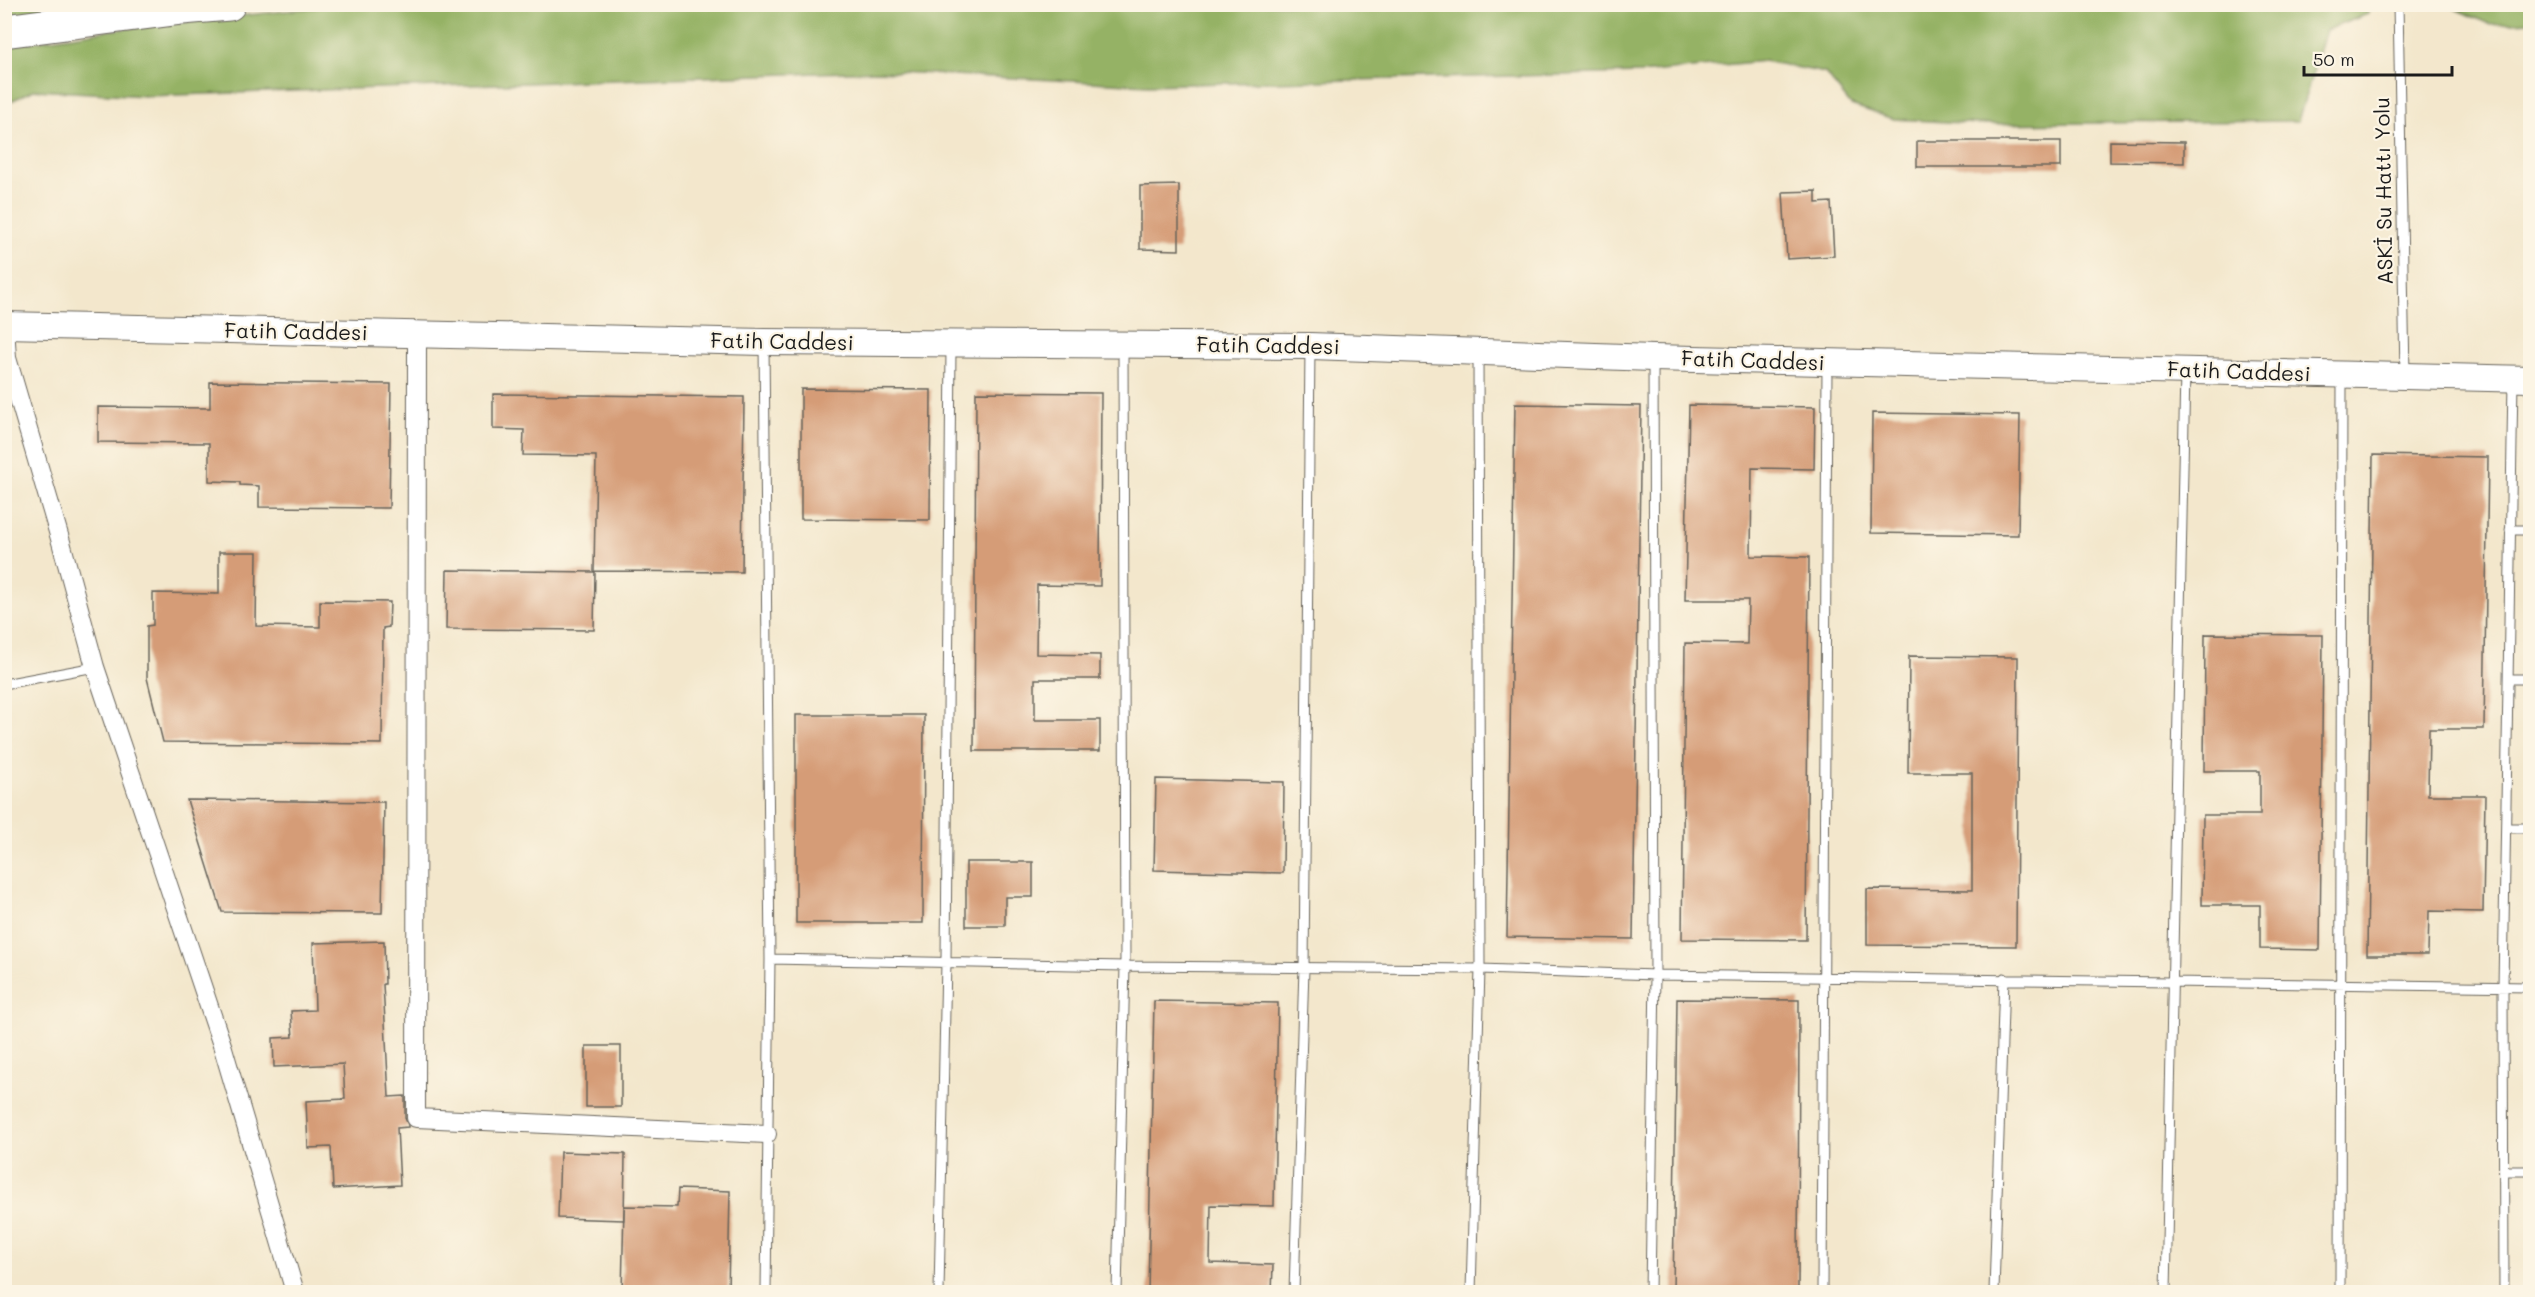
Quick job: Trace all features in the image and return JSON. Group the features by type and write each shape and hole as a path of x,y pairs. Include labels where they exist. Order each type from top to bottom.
{"highway":[{"path":"4,32 182,8 229,4"}],"street":[{"name":"Fatih Caddesi","path":"5,325 764,342 1310,346 1827,363 2522,379"},
{"path":"5,325 7,357 62,542 94,666 223,1048 295,1293"},
{"path":"417,335 416,1118 767,1134"}],"lane":[{"name":"ASKİ Su Hattı Yolu","path":"2398,4 2405,376"},
{"path":"764,342 770,959 765,1293"},
{"path":"939,1293 946,962 951,343"},
{"path":"1117,1293 1125,966 1123,345"},
{"path":"1294,1293 1304,968 1310,346"},
{"path":"1471,1293 1480,969 1478,352"},
{"path":"1650,1293 1655,975 1653,358"},
{"path":"1822,1293 1827,363"},
{"path":"2166,1293 2185,370"},
{"path":"2340,1293 2342,375"},
{"path":"2504,1293 2503,987 2510,530 2522,379"},
{"path":"2510,530 2530,530"},
{"path":"4,684 94,666"},
{"path":"2509,679 2530,679"},
{"path":"2506,828 2530,828"},
{"path":"770,959 1125,966 1480,969 1655,975 2004,978 2339,986 2530,987"},
{"path":"1994,1293 2004,978"},
{"path":"2504,1171 2530,1171"}],"green space":[{"path":"348,4 2368,5 2368,14 2326,30 2298,121 1980,124 1893,119 1851,105 1825,73 1764,61 1640,73 1148,85 877,71 147,96 34,90 5,104 5,46 105,31"},
{"path":"4,5 63,5 64,9 5,17"},
{"path":"2446,5 2530,5 2530,22 2489,24"}],"building":[{"path":"1917,141 2061,141 2061,167 1917,167"},
{"path":"2110,141 2184,142 2184,163 2110,162"},
{"path":"1179,185 1179,250 1140,249 1140,186"},
{"path":"1816,191 1816,203 1831,202 1834,256 1787,259 1783,192"},
{"path":"210,382 391,384 389,508 259,507 259,486 240,485 240,482 209,481 209,443 98,442 98,407 210,408"},
{"path":"801,389 931,390 930,520 801,519"},
{"path":"976,392 1101,393 1100,586 1037,585 1036,654 1100,655 1100,679 1035,679 1035,720 1100,720 1100,751 974,751"},
{"path":"493,394 744,397 742,572 594,571 596,456 523,455 524,430 493,429"},
{"path":"1515,404 1641,406 1633,939 1507,937"},
{"path":"1689,405 1815,407 1814,469 1752,468 1751,556 1809,557 1806,940 1682,939 1685,643 1747,644 1748,600 1685,600"},
{"path":"1872,413 2020,415 2018,535 1871,533"},
{"path":"2373,455 2488,457 2484,729 2429,729 2428,795 2485,795 2483,912 2429,911 2428,955 2367,955"},
{"path":"219,552 257,552 256,626 320,627 320,601 390,602 389,627 383,628 382,744 163,742 147,678 147,626 153,625 153,593 219,594"},
{"path":"447,570 595,572 594,630 446,629"},
{"path":"2205,634 2323,635 2320,950 2260,949 2260,905 2202,905 2203,815 2260,815 2260,771 2204,771"},
{"path":"1909,656 2018,657 2016,946 1867,945 1867,889 1972,890 1972,773 1908,773"},
{"path":"796,715 924,715 923,923 796,923"},
{"path":"1156,779 1284,782 1283,873 1154,870"},
{"path":"187,800 384,802 382,913 222,912"},
{"path":"966,862 1033,862 1033,897 1005,897 1005,926 966,926"},
{"path":"384,941 385,984 383,984 389,1097 405,1096 405,1118 408,1125 408,1127 397,1128 400,1185 333,1189 331,1147 308,1148 306,1101 345,1099 343,1064 274,1067 273,1038 293,1037 291,1011 315,1010 313,943"},
{"path":"1677,999 1799,1000 1798,1293 1673,1293"},
{"path":"1154,1001 1278,1003 1274,1206 1211,1205 1210,1263 1273,1265 1272,1293 1148,1293"},
{"path":"586,1046 621,1046 621,1107 586,1107"},
{"path":"560,1152 625,1154 624,1220 558,1218"},
{"path":"678,1189 730,1191 728,1293 622,1293 624,1206 677,1207"}]}
